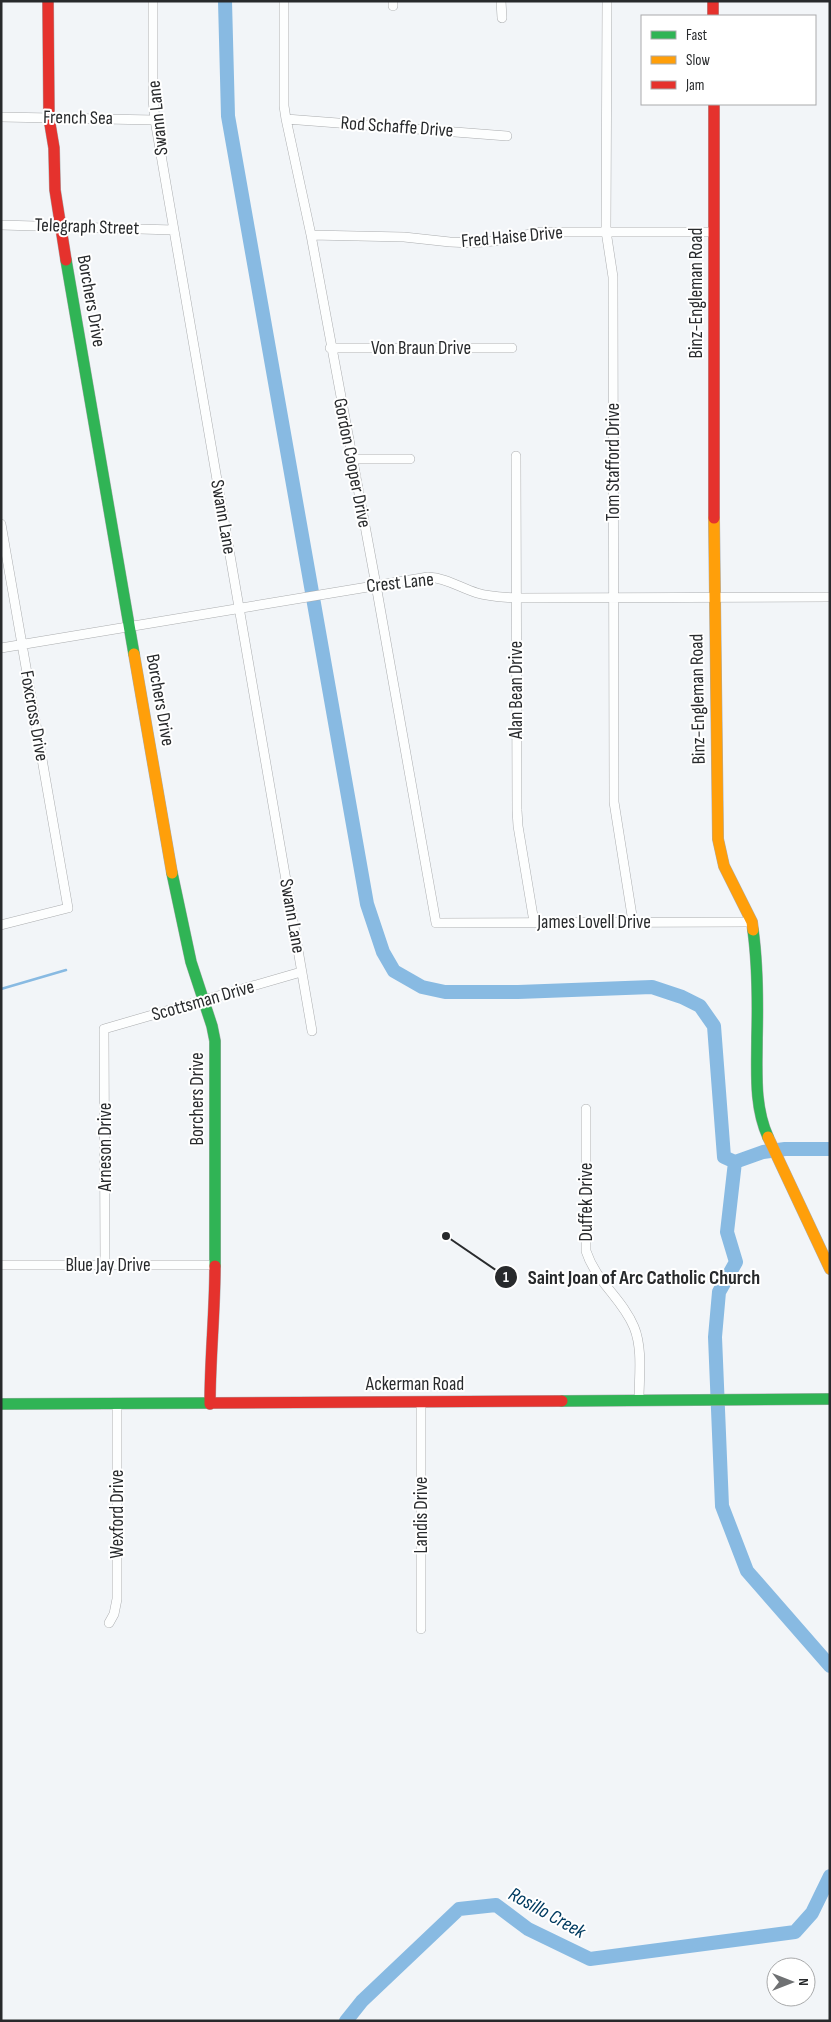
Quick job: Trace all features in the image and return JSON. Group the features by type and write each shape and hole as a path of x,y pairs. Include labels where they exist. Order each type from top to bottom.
{"street":[{"name":"Borchers Drive","path":"48,1 50,118 54,148 55,190 60,226 178,905 191,962 212,1026 214,1041 215,1265 210,1361 210,1404"},
{"name":"Swann Lane","path":"153,1 153,99 155,120 312,1031"},
{"name":"Gordon Cooper Drive","path":"284,1 284,106 286,119 311,235 330,348 376,585 436,923"},
{"path":"501,1 502,18"},
{"name":"Tom Stafford Drive","path":"606,1 606,232 612,277 614,815 633,922"},
{"path":"713,1 713,15"},
{"name":"Binz-Engleman Road","path":"714,105 714,597 718,839 724,866 752,922 758,965 757,1098 766,1134 830,1270"},
{"name":"French Sea","path":"1,116 155,120"},
{"name":"Rod Schaffe Drive","path":"286,119 507,136"},
{"name":"Telegraph Street","path":"1,225 174,230"},
{"name":"Fred Haise Drive","path":"311,235 404,237 472,243 541,232 714,232"},
{"name":"Von Braun Drive","path":"330,348 512,348"},
{"name":"Alan Bean Drive","path":"516,456 516,810 534,922"},
{"path":"352,459 410,459"},
{"name":"Foxcross Drive","path":"1,524 68,908 1,925"},
{"name":"Crest Lane","path":"1,648 22,646 416,578 435,578 450,581 488,596 516,598 613,596 830,597"},
{"name":"James Lovell Drive","path":"436,923 752,922"},
{"name":"Scottsman Drive","path":"104,1029 302,972"},
{"name":"Arneson Drive","path":"104,1029 105,1265"},
{"name":"Duffek Drive","path":"586,1109 586,1251 597,1276 634,1326 640,1352 640,1400"},
{"name":"Blue Jay Drive","path":"1,1266 215,1265"},
{"name":"Ackerman Road","path":"1,1404 830,1400"},
{"name":"Landis Drive","path":"421,1402 421,1629"},
{"name":"Wexford Drive","path":"110,1623 117,1599 117,1403"}],"waterway":[{"path":"225,1 228,116 367,904 383,952 394,971 422,987 445,992 518,992 652,987 682,997 700,1006 714,1026 724,1157 735,1162"},
{"path":"1,989 66,970"},
{"path":"830,1149 785,1149 763,1152 735,1162 727,1232 736,1262 719,1292 715,1337 722,1506 747,1571 830,1666"},
{"name":"Rosillo Creek","path":"346,2021 362,2001 459,1909 496,1905 528,1929 590,1959 795,1932 812,1913 830,1876"}],"traffic: fast":[{"path":"66,260 134,654"},
{"path":"172,873 191,962 215,1041 215,1266"},
{"path":"753,930 758,1010 757,1089 760,1113 768,1137"},
{"path":"562,1401 830,1399"},
{"path":"1,1404 212,1403"}],"traffic: slow":[{"path":"714,518 718,839 724,866 752,922 753,930"},
{"path":"134,654 172,873"},
{"path":"768,1137 830,1269"}],"traffic: jam":[{"path":"48,1 49,118 54,148 55,190 66,260"},
{"path":"713,1 713,15"},
{"path":"714,105 714,518"},
{"path":"210,1404 215,1266"},
{"path":"212,1403 562,1401"}],"place":[{"name":"Saint Joan of Arc Catholic Church","path":"446,1236"}]}
